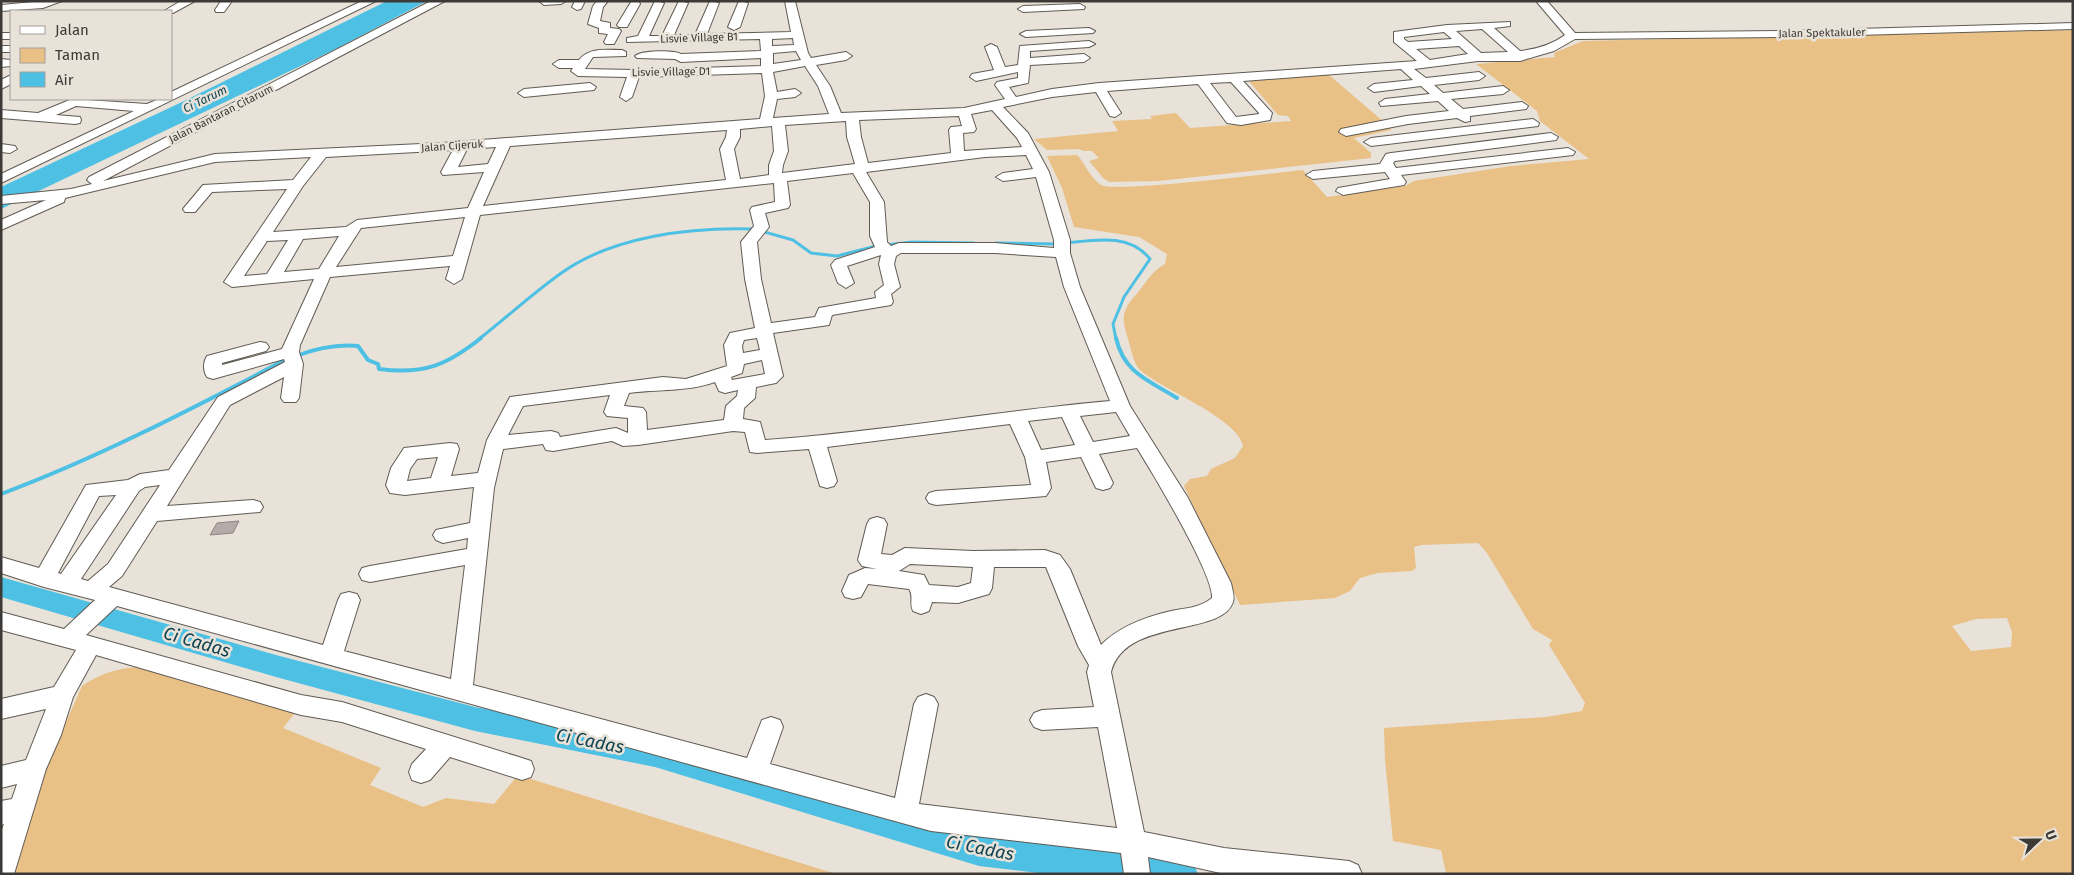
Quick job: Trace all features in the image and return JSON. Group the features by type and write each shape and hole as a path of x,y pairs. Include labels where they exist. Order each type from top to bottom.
{"street":[{"path":"171,10 190,1"},
{"path":"172,97 371,1"},
{"name":"Jalan Bantaran Citarum","path":"1,226 392,28 440,1"},
{"path":"544,2 561,1"},
{"path":"603,1 598,6 593,30 615,31 610,42"},
{"path":"790,1 801,49 807,62 824,86 837,118 964,112 995,106 1012,100 1099,87 1403,65 1477,56 1520,56 1541,51 1572,36 1540,1"},
{"path":"667,38 683,3"},
{"path":"700,37 714,3"},
{"path":"734,27 743,3"},
{"path":"623,25 635,4"},
{"path":"611,72 659,4"},
{"path":"1050,5 1060,45"},
{"path":"1023,9 1050,5 1080,7"},
{"path":"1,8 28,6 61,7"},
{"path":"1426,62 1397,39 1400,32 1506,24"},
{"path":"1485,26 1520,56"},
{"name":"Jalan Spektakuler","path":"1572,36 1825,33 2073,26"},
{"path":"1447,28 1477,56"},
{"path":"1026,34 1089,31"},
{"path":"767,47 794,35"},
{"name":"Lisvie Village B1","path":"630,45 667,38 700,37 767,47"},
{"path":"1407,46 1462,42"},
{"path":"987,87 1023,80 1024,48 1089,44"},
{"path":"559,64 585,61 630,45"},
{"path":"722,374 725,387 773,377 765,330 752,279 749,242 758,231 757,210 783,204 774,166 781,149 773,123 767,69 767,47"},
{"path":"641,56 680,55 767,47 795,48"},
{"path":"991,47 1001,72"},
{"name":"Lisvie Village D1","path":"585,61 596,73 611,72 696,78 846,56"},
{"path":"976,77 1024,65 1084,58"},
{"path":"1403,65 1511,158"},
{"path":"731,84 735,71"},
{"path":"1368,72 1374,88 1384,103 1406,120"},
{"path":"524,98 588,93 596,73"},
{"path":"626,96 634,74"},
{"path":"1374,88 1479,76"},
{"path":"1201,80 1232,120 1241,121 1265,117 1266,113 1234,78"},
{"path":"1000,85 1012,100"},
{"path":"1099,87 1115,113"},
{"path":"1384,103 1502,90"},
{"path":"771,96 795,93"},
{"path":"1,179 166,100"},
{"path":"40,117 74,102 150,108"},
{"path":"88,116 111,105"},
{"path":"995,106 1012,123 1032,151 1042,172 1072,287 1102,364 1121,406 1178,498 1220,583 1223,599 1212,611 1149,626 1118,643 1100,662 1099,672 1135,856"},
{"path":"1346,132 1395,124 1406,120 1522,106"},
{"path":"958,156 956,130 969,129 964,112"},
{"path":"1,114 75,120"},
{"path":"461,691 486,479 501,429 518,400 663,383 682,386 707,381 736,370 733,344 736,342 736,337 765,330 820,322 823,320 825,311 886,302 883,292 892,287 883,248 878,204 860,168 852,117"},
{"name":"Jalan Cijeruk","path":"65,194 205,159 462,146 837,118"},
{"path":"1371,142 1533,122"},
{"path":"734,125 733,137 727,149 734,184"},
{"path":"1343,191 1398,183 1400,180 1386,161 1390,157 1551,137"},
{"path":"454,279 474,212 505,142"},
{"path":"462,146 448,172 495,167"},
{"path":"290,398 295,336 324,274 354,225 358,223 734,184 958,156 986,156 1032,151"},
{"path":"1313,176 1568,152"},
{"path":"322,153 297,184 232,282 460,260"},
{"path":"1003,177 1042,172"},
{"path":"190,209 208,188 297,184"},
{"path":"1,200 65,194"},
{"path":"261,237 350,232"},
{"path":"272,279 298,235"},
{"path":"846,283 839,265 840,263 883,248 1062,248"},
{"path":"260,347 213,360 213,373 292,357"},
{"path":"735,360 768,354"},
{"path":"1,874 12,811 49,735 77,638 104,596 115,570 226,399 292,357"},
{"path":"733,426 735,406 746,398 747,383"},
{"path":"622,388 613,412 637,412 638,439"},
{"path":"496,443 551,437 553,445 616,434 623,440 733,426 753,426 758,447 880,436 1016,416 1121,406"},
{"path":"1068,410 1085,449 1103,483"},
{"path":"936,498 1039,491 1041,488 1036,457 1016,416"},
{"path":"816,441 827,482"},
{"path":"1036,457 1141,441"},
{"path":"55,581 132,486 140,481 176,476"},
{"path":"439,484 486,479"},
{"path":"55,581 93,490 132,486"},
{"path":"151,514 253,507"},
{"path":"862,576 878,524"},
{"path":"443,535 479,529"},
{"path":"370,574 476,555"},
{"path":"862,576 896,564 905,556 984,559 1045,558 1053,561 1059,569 1088,646 1100,662"},
{"path":"862,576 916,582 922,599 958,595 982,586 984,559"},
{"path":"1,565 104,596 931,818 1135,856 1224,861 1349,874"},
{"path":"331,656 349,600"},
{"path":"1,621 77,638 285,701 322,710 342,712 522,769"},
{"path":"1,709 62,695"},
{"path":"905,811 926,704"},
{"path":"1042,720 1108,716"},
{"path":"755,771 770,727"},
{"path":"421,772 445,745"},
{"path":"1,777 34,769"}],"green space":[{"path":"2073,30 2073,874 1446,873 1441,850 1393,841 1385,760 1384,728 1546,717 1582,711 1585,703 1549,645 1552,640 1533,629 1487,553 1478,543 1421,545 1414,547 1416,568 1412,571 1378,573 1360,578 1350,591 1335,598 1240,605 1184,486 1190,479 1207,476 1211,469 1235,458 1243,446 1238,435 1228,425 1140,370 1134,359 1125,327 1124,316 1127,307 1152,274 1165,264 1167,254 1139,237 1074,227 1062,188 1047,156 1077,155 1097,182 1101,185 1113,187 1164,185 1303,170 1327,197 1405,186 1414,181 1511,166 1589,159 1540,121 1537,111 1476,64 1555,57 1554,53 1583,41","holes":["2007,618 2012,632 2011,647 1971,651 1952,626 1976,619"]},
{"path":"1328,74 1391,128 1391,130 1354,138 1371,153 1371,158 1158,181 1110,182 1104,179 1089,161 1099,158 1092,151 1078,149 1047,150 1034,139 1118,131 1112,121 1152,119 1150,116 1176,113 1190,128 1291,121 1288,116 1278,115 1248,80"},
{"path":"141,667 298,709 283,728 381,768 370,785 423,807 446,798 494,804 518,775 836,874 8,874 28,808 82,686 110,672"}],"water":[{"name":"Ci Tarum","path":"387,1 427,1 336,49 1,209 1,187 182,102"}],"building":[{"path":"239,521 233,533 210,535 217,523"}],"waterway":[{"path":"479,339 560,274 581,261 603,251 628,243 679,232 754,229"},
{"path":"761,231 793,240 811,253 837,256 880,245"},
{"path":"1066,243 1100,240 1122,242 1142,251 1150,259 1124,297 1113,324 1116,339"},
{"path":"886,245 912,242 974,243"},
{"path":"996,243 1057,244"},
{"path":"296,356 327,347 358,346 368,360 378,364 379,369 422,369 446,361 481,338"},
{"path":"1116,338 1120,350 1131,368 1177,398"},
{"path":"1,494 110,448 287,359"},
{"name":"Ci Cadas","path":"1,587 276,666 475,719 655,754 979,851 1182,874"}]}
